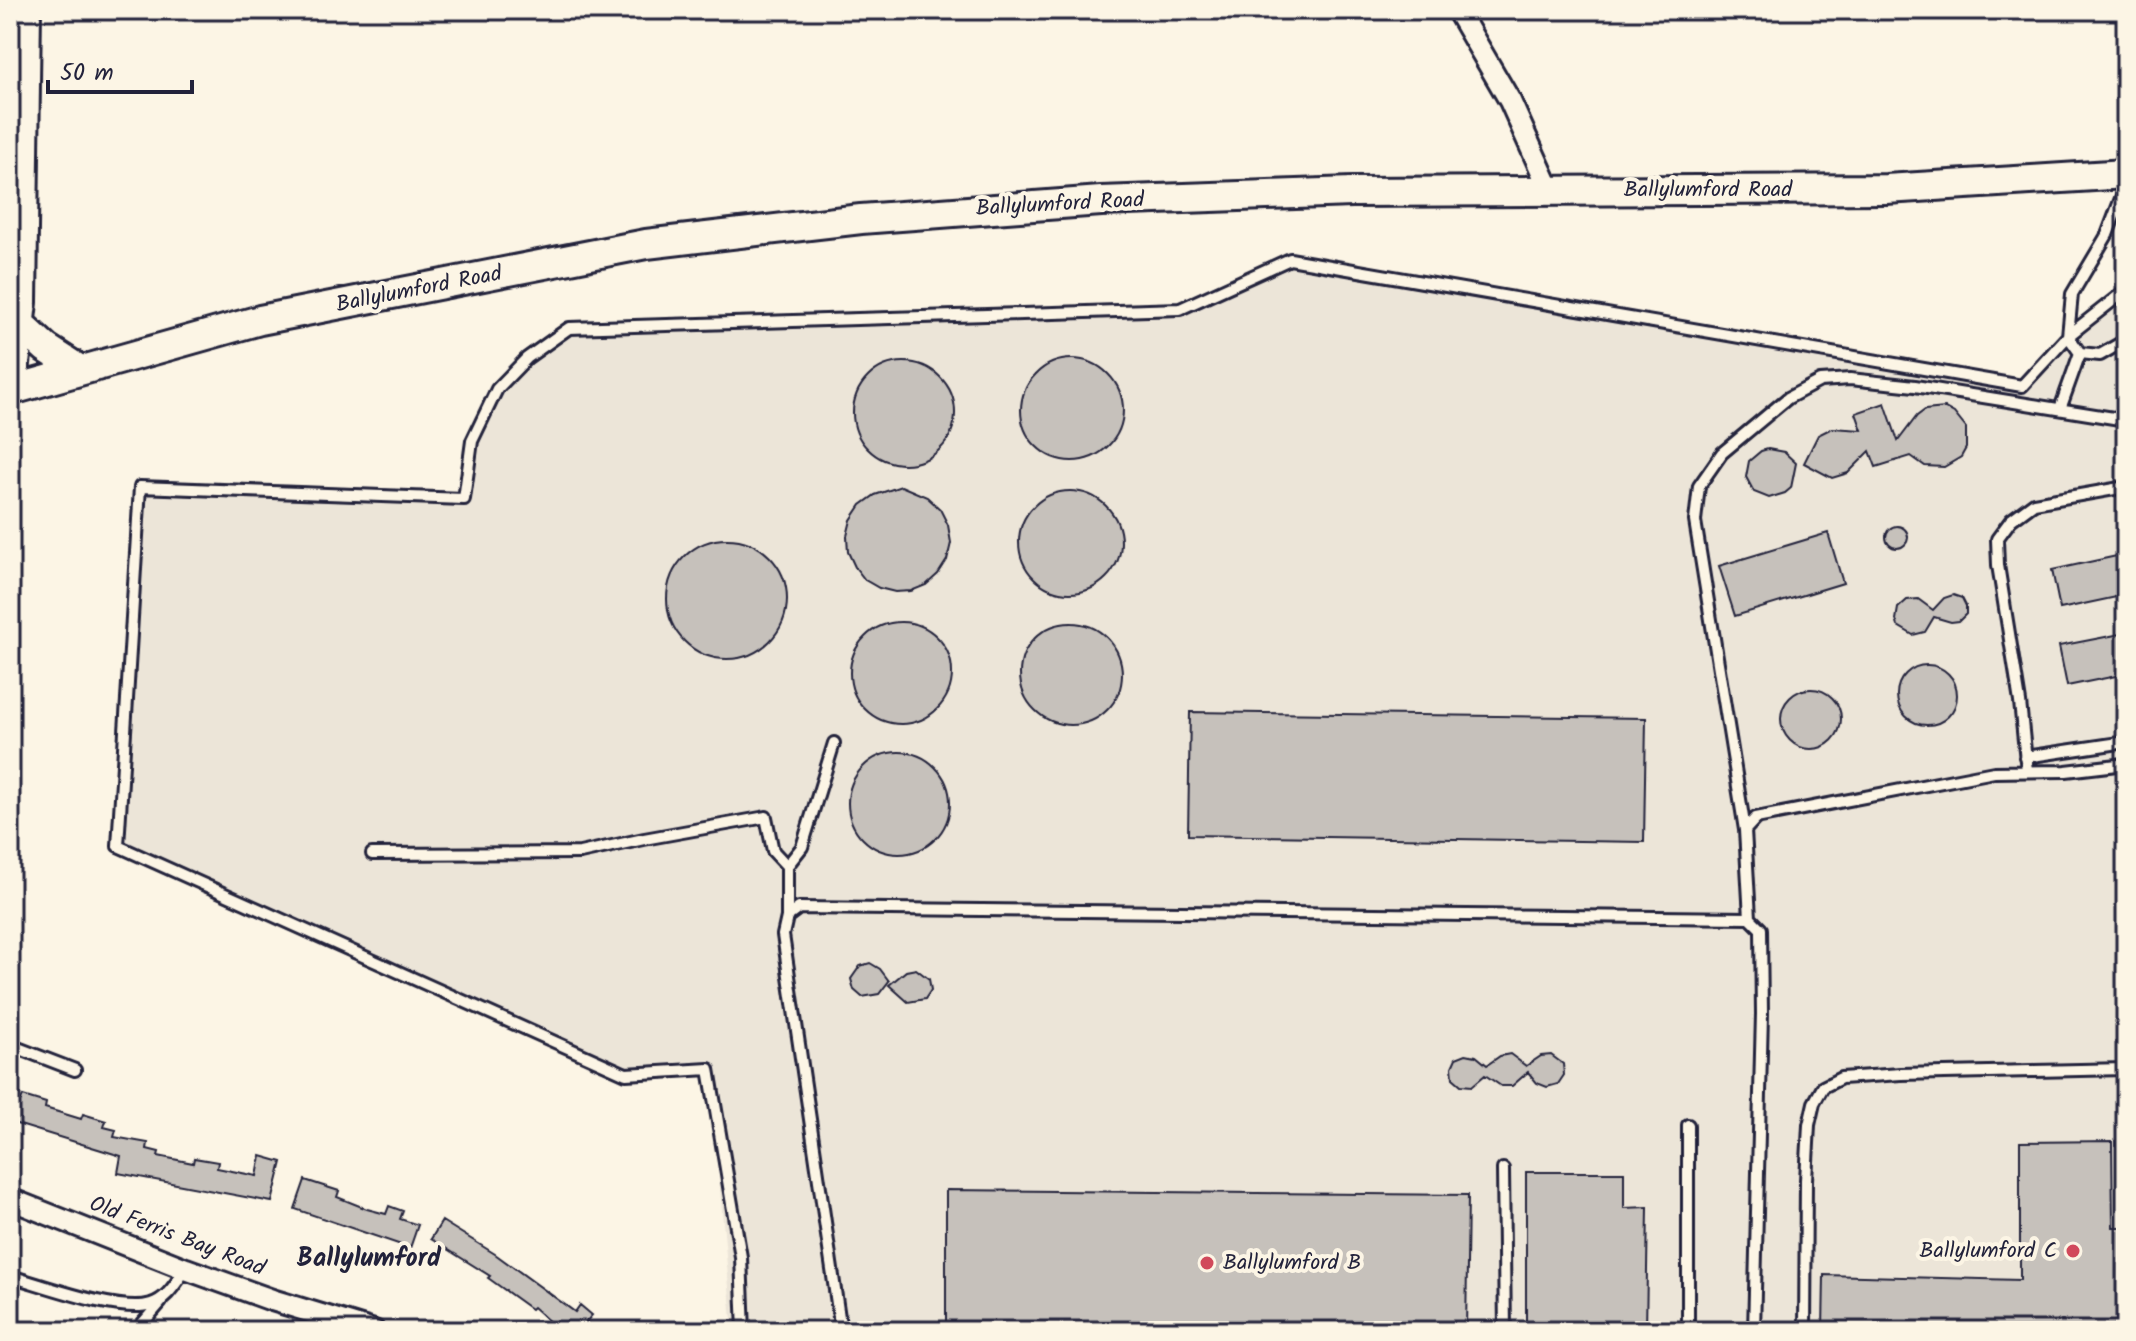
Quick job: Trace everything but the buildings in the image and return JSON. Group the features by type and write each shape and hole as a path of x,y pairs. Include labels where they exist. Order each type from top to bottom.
{"main road":[{"path":"11,398 20,324 16,268 26,10"},
{"name":"Ballylumford Road","path":"11,398 80,370 260,320 646,244 769,229 905,215 1101,201 1352,192 1886,189 2126,174"},
{"path":"20,324 46,348 80,370"}],"street":[{"path":"1457,10 1510,101 1550,190"},
{"name":"Old Ferris Bay Road","path":"10,1199 186,1269 272,1300 374,1331"}],"lane":[{"path":"2126,185 2107,235 2072,294 2068,336 2080,353 2100,355 2126,340"},
{"path":"744,1331 741,1257 709,1069 626,1074 118,846 140,487 464,499 472,441 497,389 527,358 569,328 1180,309 1290,259 2022,386 2068,336 2126,290"},
{"path":"2060,409 2080,353"},
{"path":"1754,1331 1762,1014 1761,929 1750,918 1745,830 1695,521 1699,486 1722,453 1772,410 1797,392 1820,381 1850,379 1889,383 2126,420"},
{"path":"2027,771 1997,539 2011,520 2034,503 2126,487"},
{"path":"2025,757 2126,742"},
{"path":"834,743 802,847 787,866 787,917 783,935 841,1331"},
{"path":"1745,830 1756,818 1994,772 2066,771 2126,764"},
{"path":"372,854 580,853 766,817 773,851 787,866"},
{"path":"787,917 799,908 1750,918"},
{"path":"10,1045 75,1070"},
{"path":"1805,1331 1809,1125 1814,1103 1823,1087 1841,1078 1901,1074 2126,1069"},
{"path":"1688,1125 1688,1331"},
{"path":"1503,1169 1505,1331"},
{"path":"136,1331 186,1269"},
{"path":"10,1276 118,1305 136,1307 153,1304 168,1294"},
{"path":"10,1326 23,1331"}],"shaded area":[{"path":"1290,259 2022,386 2113,298 2126,290 2126,1331 733,1331 709,1069 626,1074 118,846 140,487 464,499 472,441 497,389 569,328 1180,309"}],"place":[{"name":"Ballylumford C","path":"2073,1251"},
{"name":"Ballylumford B","path":"1207,1263"}],"district":[{"name":"Ballylumford","path":"369,1259"}]}
